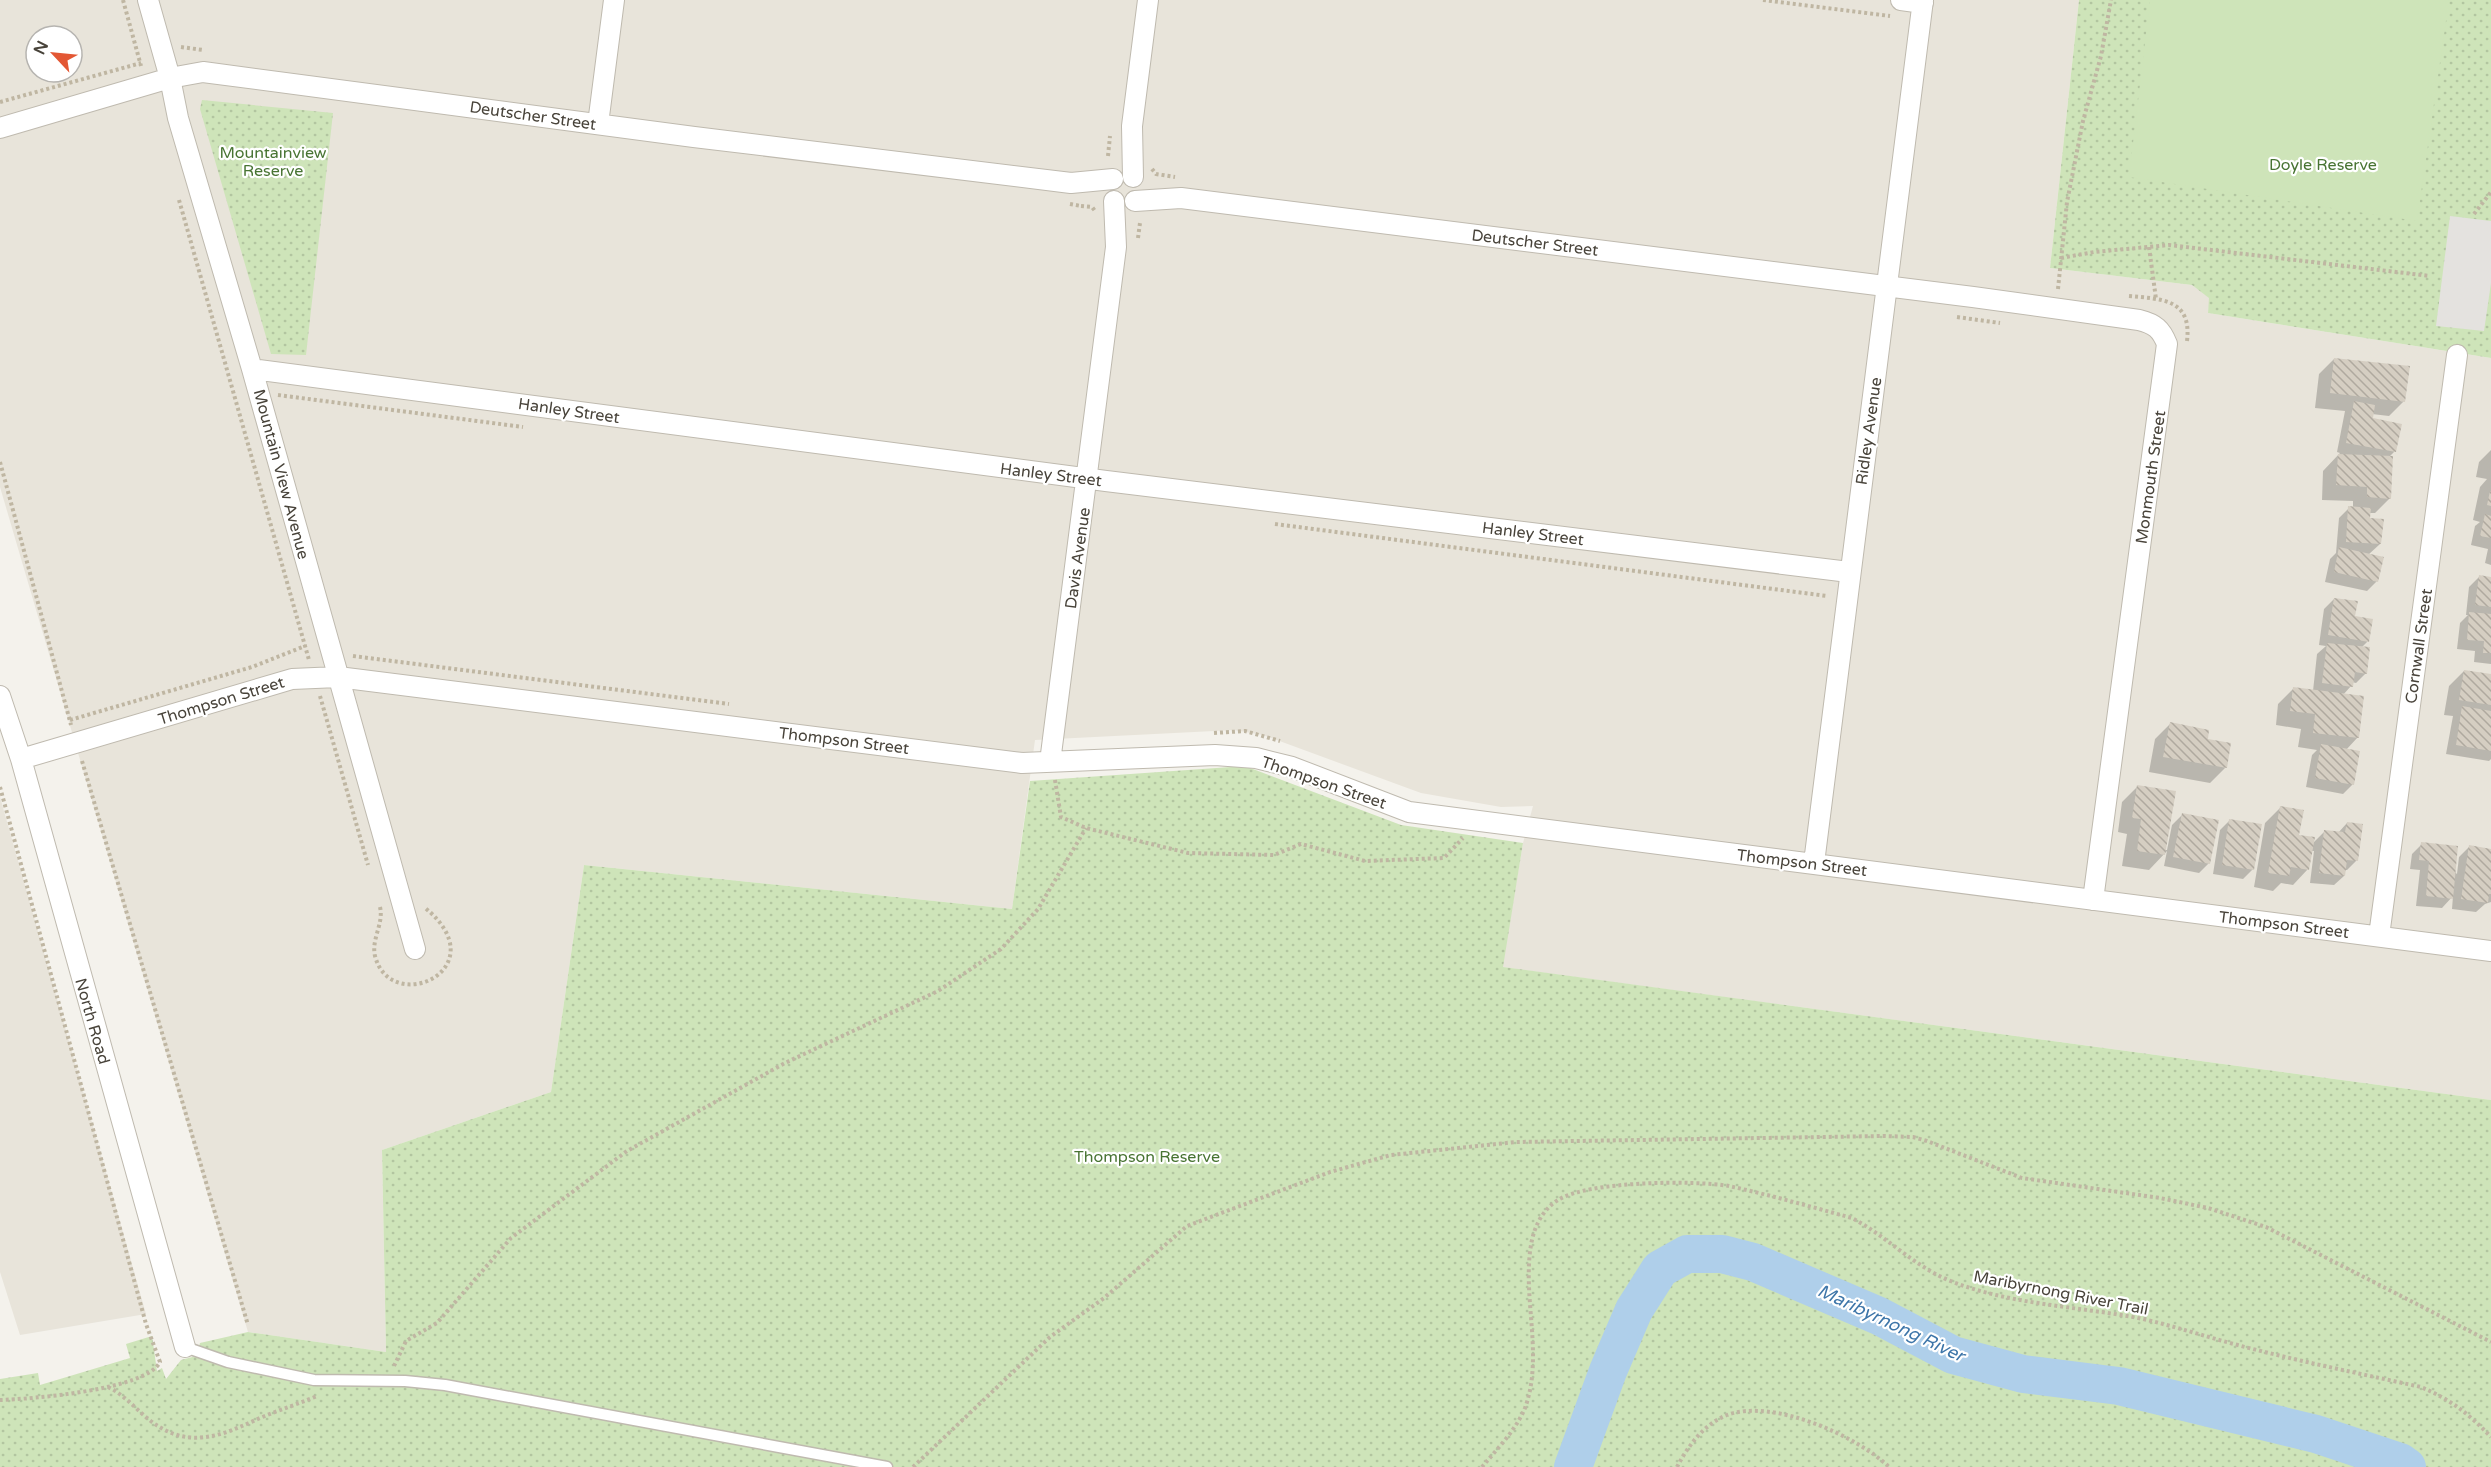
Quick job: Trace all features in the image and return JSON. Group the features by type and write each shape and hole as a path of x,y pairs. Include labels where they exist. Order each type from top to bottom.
{"street":[{"name":"Mountain View Avenue","path":"148,0 170,78 178,118 252,369 415,949"},
{"path":"598,124 614,0"},
{"name":"Davis Avenue","path":"1050,762 1116,247 1126,187 1148,0"},
{"name":"Ridley Avenue","path":"1814,863 1888,286 1913,1"},
{"name":"Deutscher Street","path":"0,128 170,78 203,72 1071,183 1126,187 1181,198 1888,286"},
{"name":"Monmouth Street","path":"1888,286 2151,323 2162,330 2168,344 2093,900"},
{"name":"Cornwall Street","path":"2379,936 2457,355"},
{"name":"Hanley Street","path":"252,369 1087,479 1850,572"},
{"name":"Thompson Street","path":"21,759 292,679 338,677 1022,763 1215,755 1256,758 1292,767 1409,812 2491,951"},
{"name":"North Road","path":"0,696 4,725 21,759 184,1347"}],"lane":[{"path":"184,1347 228,1362 295,1377 326,1381 387,1381 445,1385 887,1467"}],"path":[{"path":"123,0 147,86"},
{"path":"1763,0 1902,18 1913,1"},
{"path":"2058,289 2069,190 2083,121 2101,56 2111,0"},
{"path":"1126,187 1156,174 1187,178"},
{"path":"2474,214 2491,192"},
{"path":"177,195 369,867"},
{"path":"1069,204 1081,206"},
{"path":"2061,258 2169,246 2430,276"},
{"path":"2149,248 2156,299"},
{"path":"0,462 70,720 248,1325"},
{"path":"70,720 252,667 306,646"},
{"path":"357,679 350,655 740,705"},
{"path":"1207,733 1245,731 1281,742"},
{"path":"1050,762 1061,818 1086,828 1188,852 1274,855 1301,844 1365,861 1444,858 1463,839 1469,820"},
{"path":"0,787 146,1324 160,1362 155,1369 133,1380 108,1387 0,1400"},
{"path":"387,1381 406,1341 437,1323 511,1238 627,1151 785,1063 938,990 1001,950 1038,909 1086,828"},
{"path":"378,900 381,910 375,955 379,965 388,975 406,985 420,985 434,979 444,970 449,957 451,945 448,933 437,917 422,905"},
{"path":"913,1467 1050,1337 1104,1298 1187,1226 1330,1172 1391,1155 1516,1142 1897,1136 1927,1141 2022,1178 2150,1196 2208,1208 2266,1227 2491,1342"},
{"name":"Maribyrnong River Trail","path":"1482,1467 1515,1425 1524,1409 1529,1392 1533,1340 1529,1268 1531,1244 1536,1225 1545,1211 1559,1199 1608,1185 1727,1186 1852,1218 1867,1226 1922,1266 1946,1279 1968,1287 2023,1300 2141,1319 2230,1343 2421,1387 2445,1398 2465,1411 2491,1437"},
{"path":"108,1387 126,1397 144,1416 164,1430 184,1437 205,1438 229,1432 318,1396"},
{"path":"1677,1467 1686,1450 1704,1429 1728,1415 1764,1411 1806,1420 1842,1434 1879,1457 1889,1467"}],"shaded area":[{"path":"0,0 2079,0 2050,268 2192,285 2210,298 2208,313 2491,358 2491,1100 1502,967 1523,843 1533,806 1501,807 1421,793 1263,735 1234,730 1035,740 1012,909 584,865 551,1092 382,1150 386,1352 248,1332 0,487"},
{"path":"2450,216 2491,221 2491,283 2484,331 2436,326"},
{"path":"0,797 146,1314 20,1335 0,1272"}],"green space":[{"name":"Doyle Reserve","path":"2079,0 2491,0 2491,358 2208,313 2209,298 2192,285 2050,268"},
{"path":"2150,0 2449,0 2417,221 2129,177"},
{"name":"Mountainview Reserve","path":"202,100 333,113 306,355 271,354 200,109"},
{"name":"Thompson Reserve","path":"1245,766 1401,825 1523,843 1503,967 2491,1100 2491,1467 0,1467 0,1379 38,1373 40,1385 130,1358 126,1344 152,1336 157,1371 162,1368 166,1379 181,1360 196,1356 200,1343 248,1332 386,1352 382,1150 551,1092 584,865 1012,909 1030,781"}],"building":[{"path":"2334,358 2410,366 2405,402 2330,393"},
{"path":"2354,401 2375,405 2373,418 2402,424 2396,452 2346,443"},
{"path":"2338,454 2393,456 2391,499 2367,497 2367,487 2336,485"},
{"path":"2491,491 2491,506 2487,505"},
{"path":"2348,506 2371,508 2370,518 2384,519 2381,544 2346,542"},
{"path":"2485,514 2491,516 2491,538 2480,536"},
{"path":"2339,547 2384,557 2378,582 2334,572"},
{"path":"2479,575 2491,577 2491,607 2475,605"},
{"path":"2334,598 2358,601 2355,616 2373,619 2369,642 2328,635"},
{"path":"2469,612 2491,614 2491,653 2483,653 2484,641 2467,640"},
{"path":"2327,643 2370,647 2367,674 2355,672 2353,687 2322,683"},
{"path":"2464,670 2491,674 2491,705 2459,700"},
{"path":"2293,687 2364,696 2359,738 2313,733 2315,714 2290,711"},
{"path":"2462,706 2491,711 2491,751 2456,745"},
{"path":"2170,722 2209,730 2208,739 2231,743 2227,768 2163,757"},
{"path":"2321,744 2360,751 2354,785 2315,778"},
{"path":"2137,785 2176,791 2165,855 2137,851 2141,819 2132,818"},
{"path":"2280,806 2304,810 2299,835 2315,837 2309,870 2291,867 2289,876 2268,873"},
{"path":"2182,813 2219,820 2210,864 2173,857"},
{"path":"2229,819 2262,824 2254,870 2222,865"},
{"path":"2347,822 2363,824 2358,861 2347,860 2345,876 2319,873 2324,830 2345,832"},
{"path":"2421,842 2458,846 2453,899 2426,896 2429,861 2419,860"},
{"path":"2469,845 2491,849 2491,894 2489,894 2488,903 2461,899"}],"waterway":[{"name":"Maribyrnong River","path":"1573,1467 1608,1371 1634,1310 1660,1269 1687,1254 1722,1254 1753,1262 1879,1316 1953,1355 2023,1374 2119,1386 2316,1434 2400,1462 2407,1467"}]}
